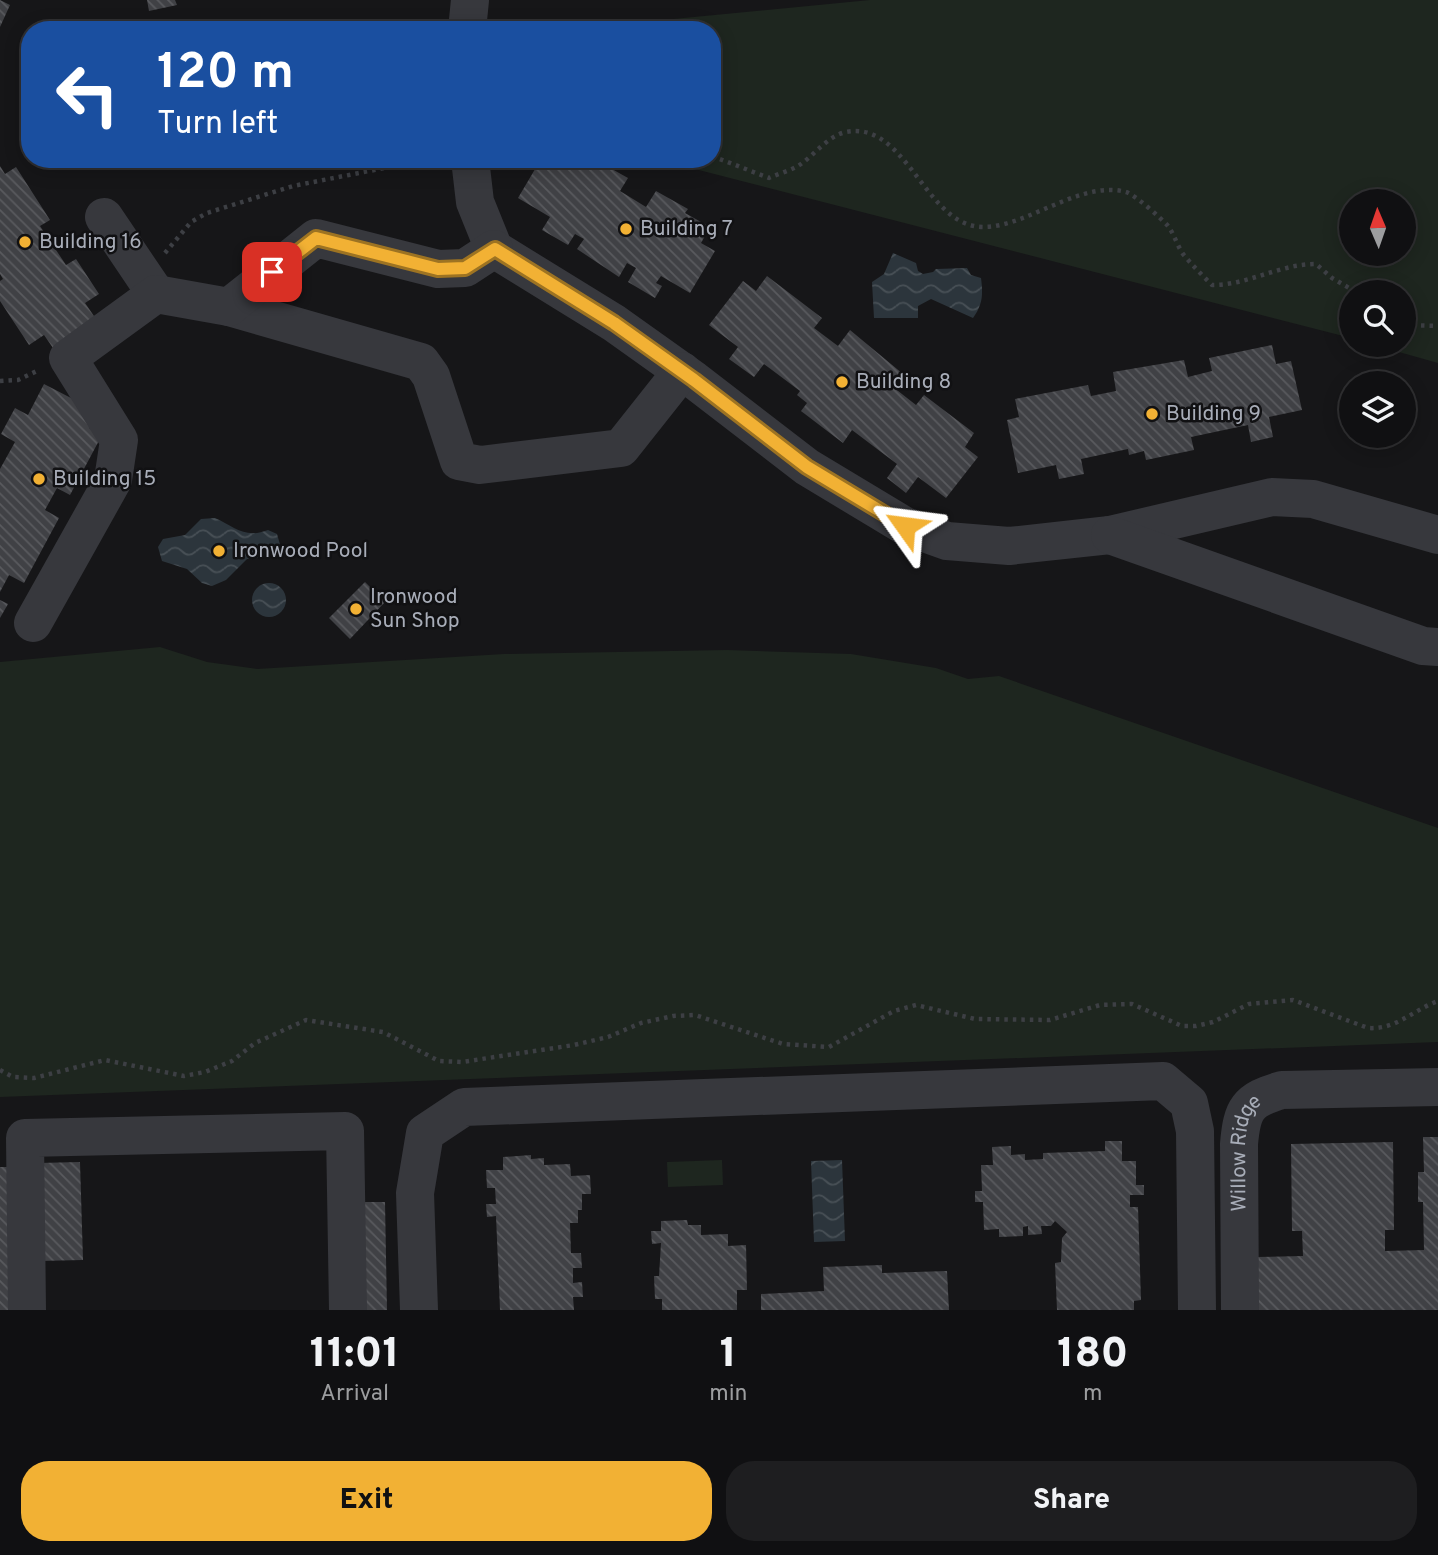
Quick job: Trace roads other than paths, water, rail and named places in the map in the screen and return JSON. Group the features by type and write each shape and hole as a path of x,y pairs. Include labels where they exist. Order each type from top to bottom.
{"street":[{"path":"468,21 470,0"},
{"path":"471,168 475,202 495,249 614,323 682,371 807,467 905,526 947,541 1009,546 1110,535 1272,498 1313,499 1438,535"},
{"path":"104,217 151,286 421,362 431,376 459,461 480,466 621,448 682,371"},
{"path":"229,307 316,238 438,269 465,268 495,249"},
{"path":"33,623 113,480 119,440 68,358 151,286"},
{"path":"1110,535 1423,646 1438,647"},
{"path":"419,1310 415,1193 425,1133 464,1107 1163,1081 1189,1103 1195,1131 1198,1310"},
{"name":"Willow Ridge","path":"1240,1310 1238,1144 1241,1121 1248,1106 1262,1096 1282,1090 1438,1087"},
{"path":"27,1310 25,1138 345,1131 348,1310"}],"water":[{"path":"893,253 916,263 918,271 923,274 936,269 967,268 971,275 981,278 981,299 973,318 931,299 918,306 918,318 874,318 872,282 884,274"},
{"name":"Ironwood Pool","path":"215,518 246,533 268,530 277,534 281,548 270,556 247,559 226,580 212,586 202,583 187,569 162,561 158,547 163,539 185,535 201,519"},
{"path":"269,583 281,588 286,600 281,612 269,617 257,612 252,600 257,588"},
{"path":"842,1160 845,1241 814,1242 811,1161"}],"place":[{"name":"Building 7","path":"626,229"},
{"name":"Building 16","path":"25,242"},
{"name":"Building 8","path":"842,382"},
{"name":"Building 9","path":"1152,414"},
{"name":"Building 15","path":"39,479"},
{"name":"Ironwood Pool","path":"219,551"},
{"name":"Ironwood Sun Shop","path":"356,609"}]}
